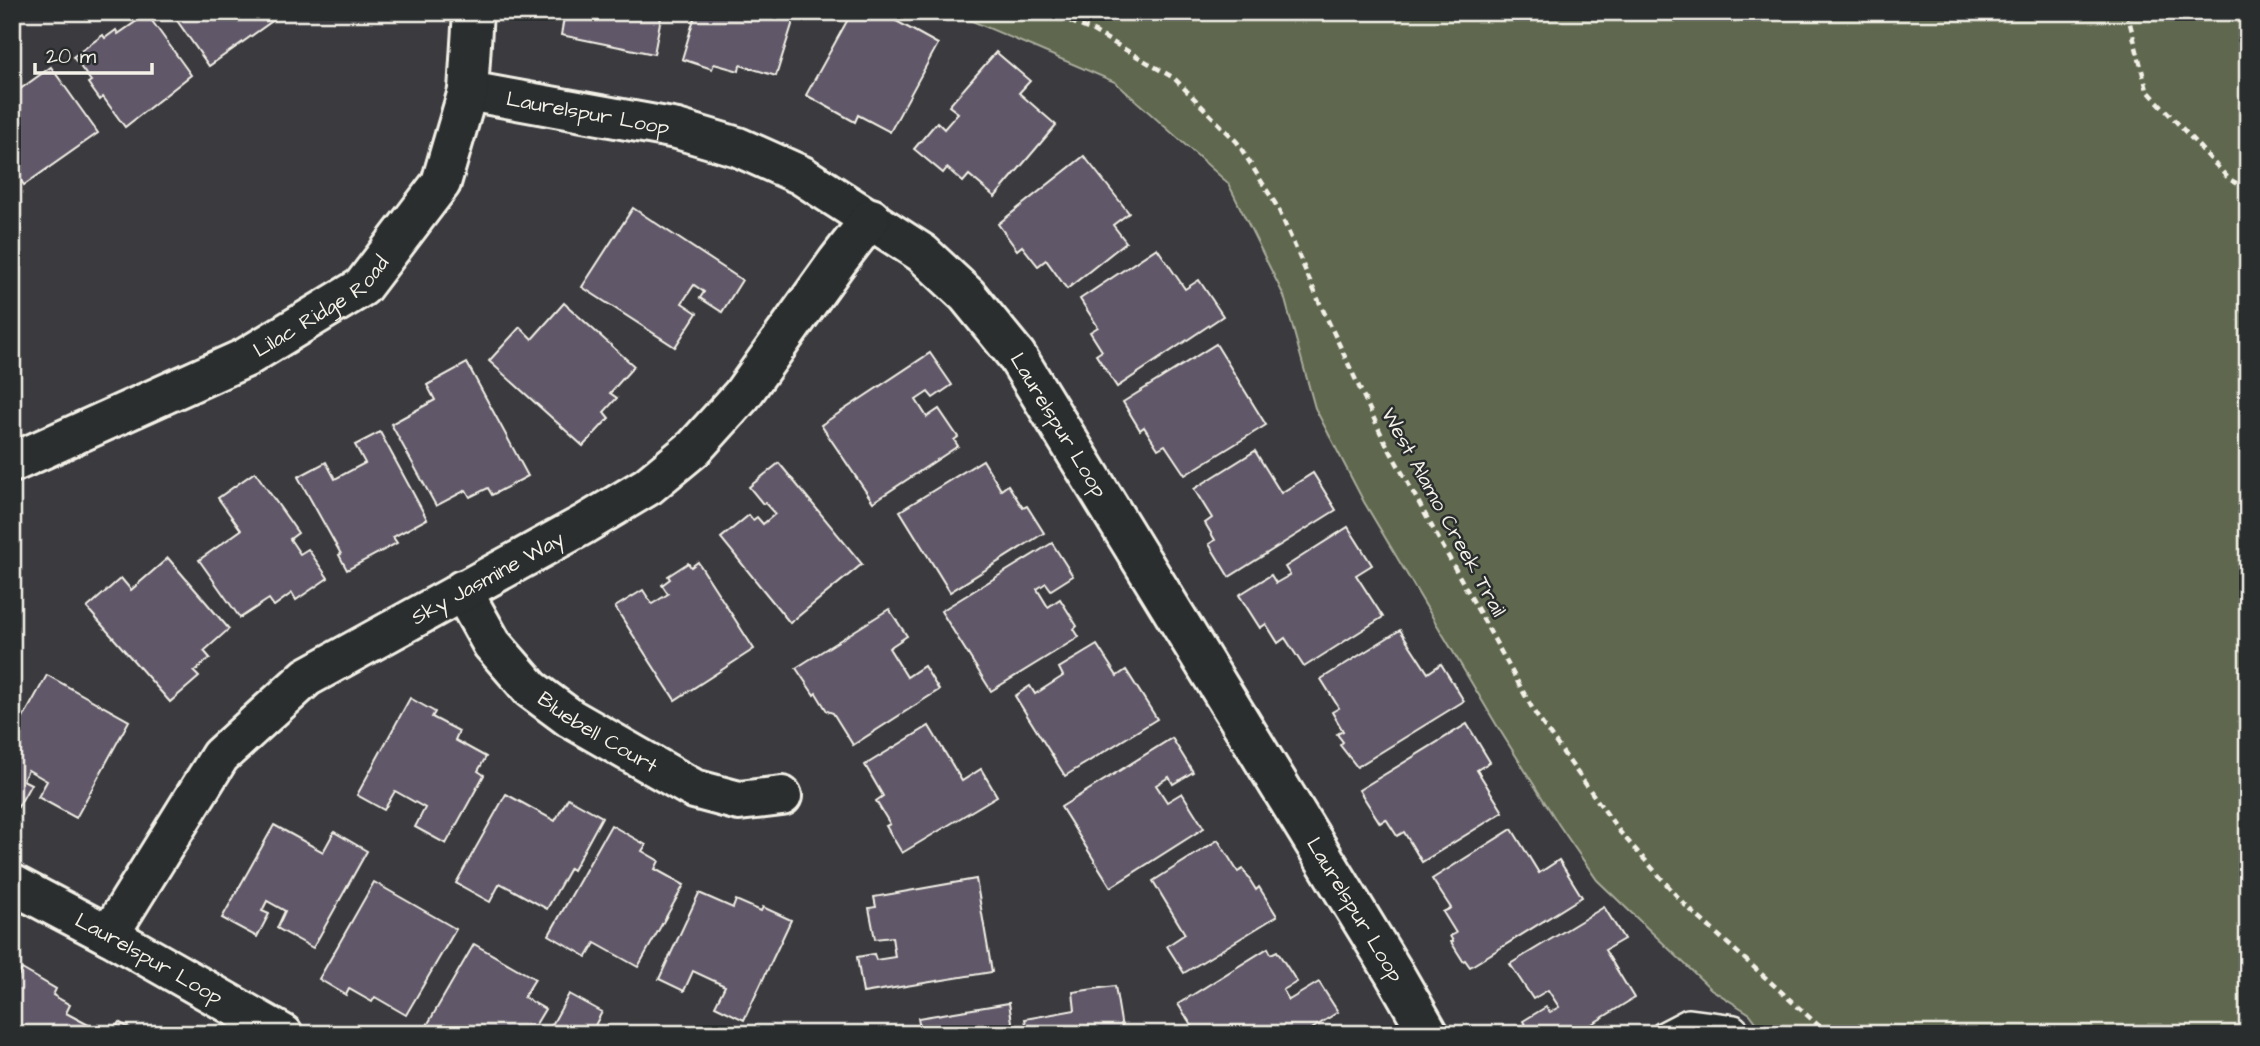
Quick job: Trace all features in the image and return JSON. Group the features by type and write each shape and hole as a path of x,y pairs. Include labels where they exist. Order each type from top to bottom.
{"street":[{"name":"Lilac Ridge Road","path":"12,463 245,358 362,287 441,183 468,91 473,12"},
{"name":"Laurelspur Loop","path":"468,91 677,129 738,147 801,175 871,218 922,253 967,295 1016,355 1429,1034"},
{"name":"Sky Jasmine Way","path":"109,935 220,756 307,677 583,525 648,486 694,448 742,395 871,218"},
{"name":"Bluebell Court","path":"462,590 492,644 531,689 570,718 694,789 739,801 782,796"},
{"name":"Laurelspur Loop","path":"12,884 109,935 283,1034"}],"lane":[{"path":"1663,1034 1688,1021 1734,1027 1741,1034"}],"path":[{"name":"West Alamo Creek Trail","path":"1048,12 1095,32 1174,78 1237,142 1279,208 1383,438 1536,715 1619,832 1686,906 1828,1034"},
{"path":"2127,12 2147,90 2229,179 2248,189"}],"green space":[{"path":"951,12 2248,12 2248,1034 1765,1034 1750,1014 1711,989 1597,880 1559,825 1364,502 1315,408 1284,296 1228,183 1115,82"}],"building":[{"path":"171,12 285,12 209,66"},
{"path":"565,12 662,12 654,54 561,35"},
{"path":"696,12 796,12 776,76 740,65 739,71 714,64 712,69 682,59"},
{"path":"852,12 880,12 938,44 890,132 858,115 855,122 806,95"},
{"path":"147,14 191,75 125,127 103,97 100,100 88,83 91,81 73,57 103,35 105,38 116,30 118,34"},
{"path":"996,52 1030,81 1019,93 1056,125 995,197 969,175 963,182 947,168 943,173 914,149 937,122 944,129 958,113 949,106"},
{"path":"51,67 98,133 24,185 12,168 12,95"},
{"path":"1084,156 1129,213 1113,225 1126,242 1067,289 1046,260 1038,266 1022,246 1017,250 998,224"},
{"path":"633,208 742,280 722,312 700,298 704,292 694,285 682,303 697,313 675,347 582,287"},
{"path":"1157,248 1185,289 1199,280 1223,316 1117,387 1096,355 1102,351 1090,332 1098,327 1080,299"},
{"path":"564,303 634,366 610,393 617,398 604,412 609,418 583,446 489,361 520,327 532,339"},
{"path":"1216,344 1266,425 1185,475 1165,445 1158,449 1144,427 1140,430 1123,402"},
{"path":"930,353 952,385 933,398 928,392 916,400 927,417 939,409 958,437 954,440 958,446 873,502 821,425"},
{"path":"467,363 528,476 492,495 488,488 470,497 466,490 436,506 391,424 435,400 427,385"},
{"path":"380,432 427,519 393,537 397,543 347,570 339,555 341,554 298,477 326,462 335,479 365,463 355,445"},
{"path":"1255,451 1281,493 1313,473 1336,510 1229,577 1209,544 1215,540 1205,523 1212,518 1194,489"},
{"path":"983,460 1001,490 1008,485 1023,508 1027,506 1044,533 950,592 900,511"},
{"path":"779,463 862,564 790,623 721,538 749,515 753,520 757,517 763,524 775,514 749,487"},
{"path":"255,472 298,533 290,539 300,554 308,549 328,578 296,600 292,593 274,606 269,599 240,618 199,560 241,530 218,498"},
{"path":"1348,527 1372,565 1356,575 1383,617 1304,667 1285,638 1278,643 1266,624 1260,628 1239,595 1271,575 1276,583 1290,575 1285,567"},
{"path":"1052,543 1073,576 1051,590 1046,583 1037,589 1048,607 1060,599 1077,626 1074,629 1079,637 991,691 941,611"},
{"path":"168,558 229,629 204,651 210,658 194,672 199,677 170,702 87,608 121,578 131,590"},
{"path":"698,562 754,649 675,700 615,607 643,590 652,604 668,594 662,585 670,579 668,576 688,563 691,567"},
{"path":"889,609 907,636 889,648 907,677 924,666 939,690 853,745 833,713 827,711 796,668"},
{"path":"1400,630 1428,673 1441,664 1464,701 1357,767 1340,745 1343,742 1337,734 1343,731 1332,712 1339,708 1321,679"},
{"path":"1097,645 1117,676 1126,670 1157,719 1065,776 1015,696 1030,686 1035,694 1063,676 1059,668"},
{"path":"47,675 129,721 76,818 38,797 47,781 28,770 23,780 31,784 18,807 12,803 12,738"},
{"path":"410,698 435,712 432,717 459,731 455,740 486,757 478,771 484,775 446,844 415,827 425,808 395,791 384,810 357,795"},
{"path":"1467,724 1490,762 1477,770 1503,812 1422,862 1404,832 1397,836 1386,819 1380,823 1359,790"},
{"path":"929,726 962,781 981,769 997,796 902,853 886,826 890,824 876,801 883,796 865,765"},
{"path":"1172,738 1193,772 1173,784 1169,777 1156,785 1167,802 1182,793 1204,828 1111,887 1061,807"},
{"path":"506,794 555,821 568,798 602,817 573,870 570,868 547,909 500,883 490,902 456,883"},
{"path":"274,825 323,852 334,832 367,851 313,948 277,928 285,911 267,901 262,911 269,914 257,937 222,918"},
{"path":"611,825 646,845 642,851 659,861 655,869 684,885 638,967 595,943 587,957 549,935"},
{"path":"1512,829 1539,873 1559,860 1582,897 1470,967 1451,942 1453,941 1450,936 1456,933 1443,912 1451,908 1432,879"},
{"path":"1218,840 1238,872 1243,869 1256,890 1259,887 1277,916 1184,973 1167,946 1185,934 1153,881"},
{"path":"976,879 992,972 863,993 857,957 874,954 876,960 895,957 892,937 875,939 869,908 876,907 874,897"},
{"path":"374,882 456,929 406,1015 375,997 372,1002 349,989 346,995 319,979"},
{"path":"699,893 733,908 736,900 761,911 763,907 791,920 744,1020 715,1006 725,986 693,971 684,991 659,979"},
{"path":"1604,907 1624,939 1605,950 1634,998 1576,1034 1530,1034 1523,1021 1546,1007 1550,1012 1559,1007 1548,990 1533,999 1510,964"},
{"path":"474,944 535,979 524,997 545,1009 530,1034 422,1034"},
{"path":"1268,948 1271,954 1277,951 1297,982 1283,990 1289,1000 1319,982 1338,1012 1304,1034 1197,1034 1178,1004"},
{"path":"22,969 56,989 53,995 70,1005 66,1013 96,1029 93,1034 12,1034 12,987"},
{"path":"1115,986 1123,1034 1028,1034 1025,1019 1075,1010 1073,992"},
{"path":"569,994 602,1012 592,1034 547,1034"},
{"path":"1009,1003 1014,1034 921,1034 918,1018"},
{"path":"119,1022 139,1034 112,1034"}]}
